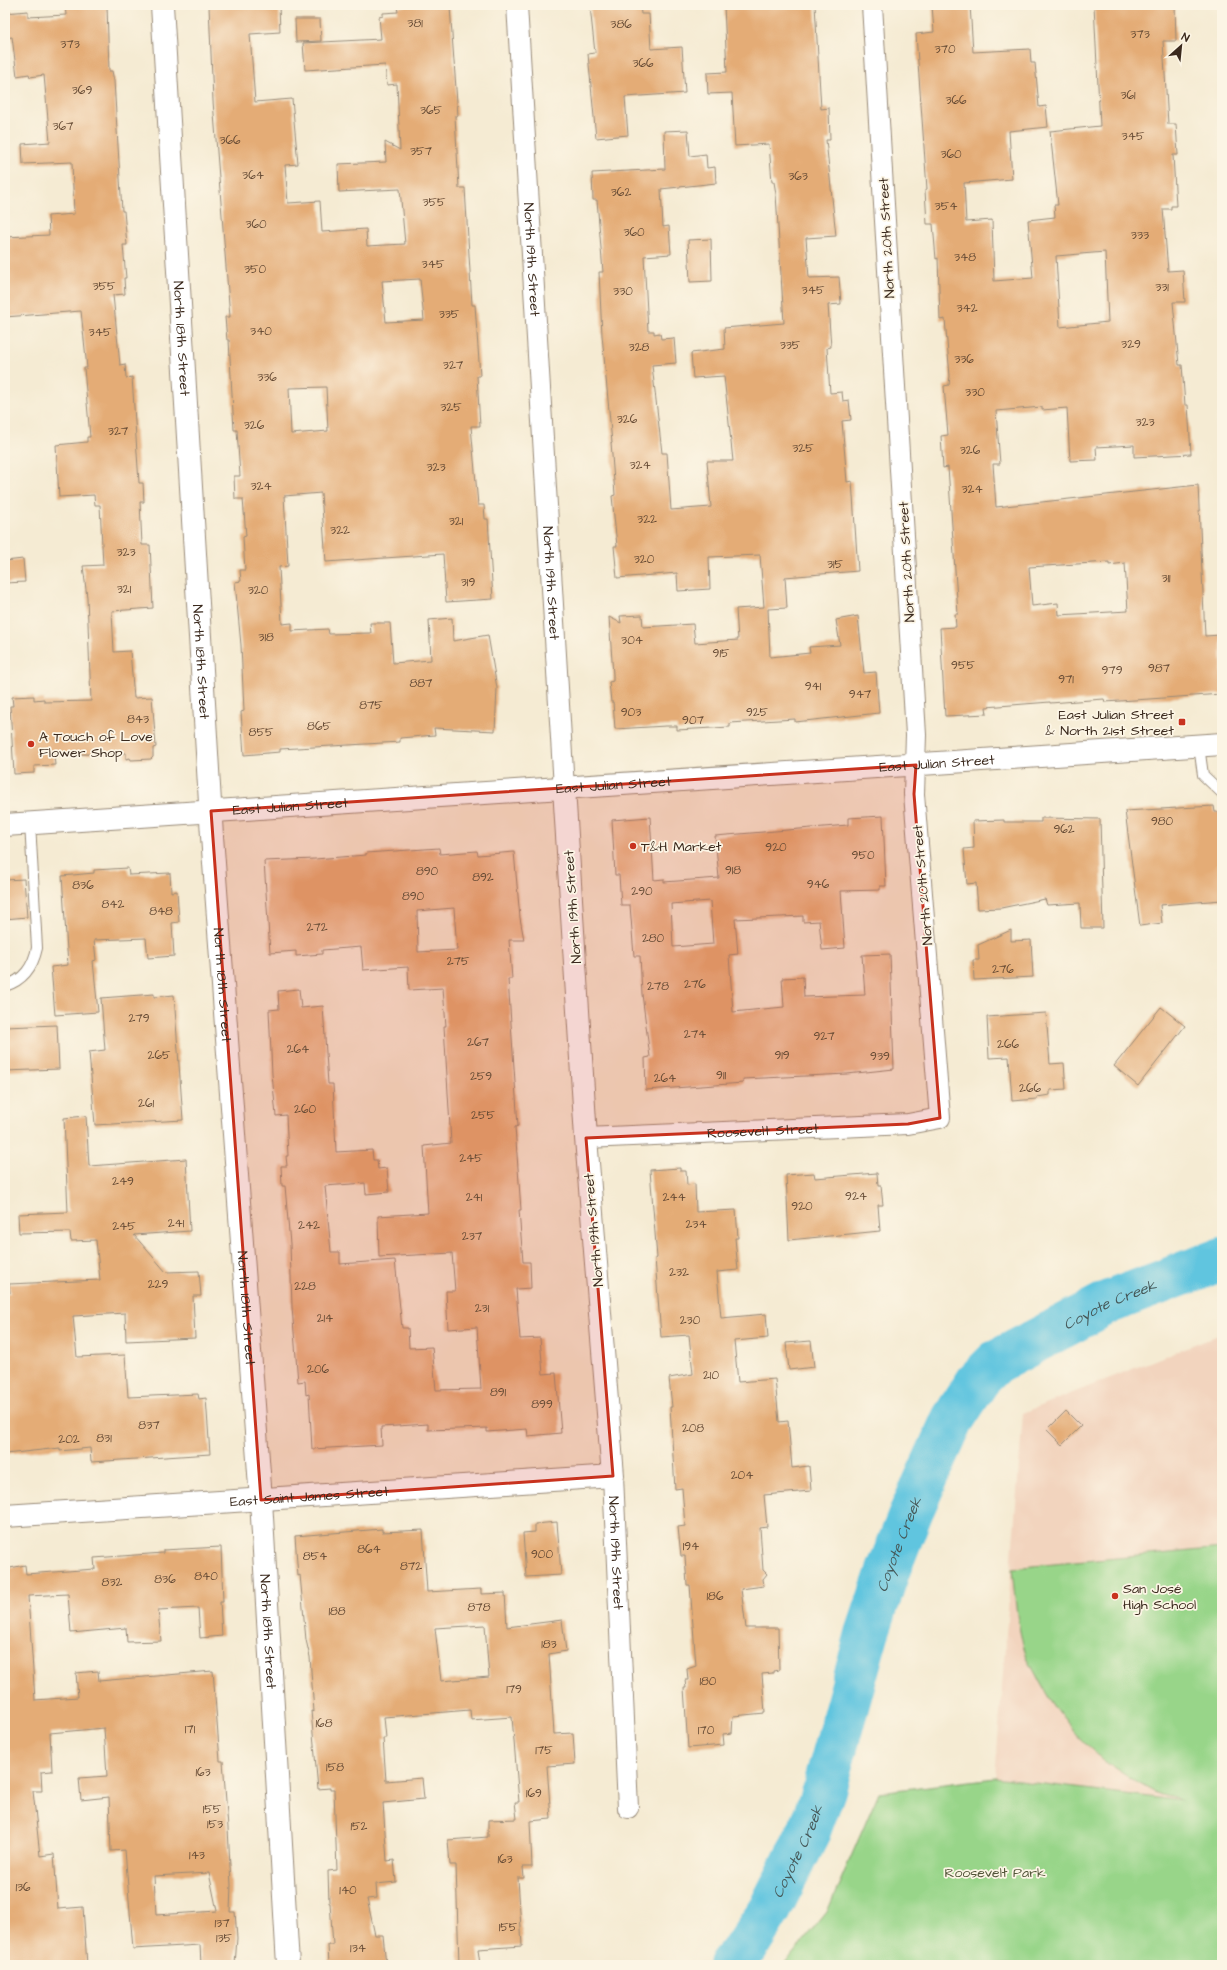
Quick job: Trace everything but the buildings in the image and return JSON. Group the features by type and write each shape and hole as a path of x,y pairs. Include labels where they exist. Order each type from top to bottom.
{"street":[{"name":"North 18th Street","path":"162,5 211,811 260,1500 288,1965"},
{"name":"North 19th Street","path":"516,5 586,1138 613,1476 628,1808"},
{"name":"North 20th Street","path":"872,5 916,727 914,794 940,1118"},
{"name":"East Julian Street","path":"5,825 1222,744"},
{"name":"Roosevelt Street","path":"586,1138 908,1124 940,1118"},
{"name":"East Saint James Street","path":"5,1516 613,1476"}],"lane":[{"path":"1199,746 1203,775 1222,793"},
{"path":"5,986 16,982 24,975 33,963 37,948 30,823"}],"highlighted area":[{"path":"916,765 914,794 940,1118 908,1124 586,1138 613,1476 261,1500 211,811"}],"shaded area":[{"name":"San José High School","path":"1222,1333 1222,1806 995,1778 1023,1413"}],"green space":[{"name":"Roosevelt Park","path":"1222,1548 1222,1965 784,1965 827,1912 879,1792 995,1778 1182,1801 1156,1793 1103,1760 1062,1718 1027,1657 1015,1602 1012,1568"}],"waterway":[{"name":"Coyote Creek","path":"730,1965 747,1946 770,1909 809,1831 824,1790 867,1634 888,1571 912,1510 953,1419 979,1379 996,1362 1109,1302 1222,1259"}],"place":[{"name":"East Julian Street & North 21st Street","path":"1182,722"},
{"name":"A Touch of Love Flower Shop","path":"31,744"},
{"name":"T&H Market","path":"633,846"},
{"name":"San José High School","path":"1115,1596"}]}
